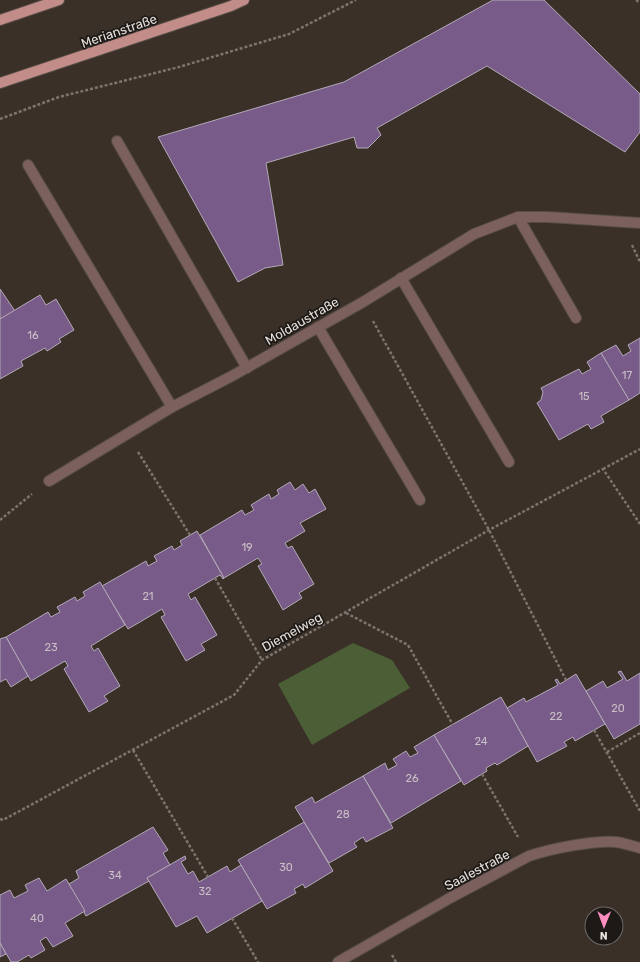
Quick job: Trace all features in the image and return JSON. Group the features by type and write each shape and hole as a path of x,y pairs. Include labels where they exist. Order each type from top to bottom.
{"main road":[{"path":"0,20 59,0"},
{"name":"Merianstraße","path":"0,83 231,6 244,0"}],"street":[{"path":"117,141 247,368"},
{"path":"28,165 172,407"},
{"name":"Moldaustraße","path":"49,481 172,407 247,368 363,302 474,234 518,218 548,217 640,223"},
{"path":"518,218 576,318"},
{"path":"401,278 509,462"},
{"path":"318,327 420,500"},
{"name":"Saalestraße","path":"338,962 450,898 529,856 575,846 616,842 640,848"}],"path":[{"path":"0,119 59,97 179,67 289,34 356,0"},
{"path":"636,0 640,3"},
{"path":"363,302 392,358 489,530 566,680"},
{"path":"127,434 190,535"},
{"name":"Diemelweg","path":"0,820 3,820 234,695 262,660 489,530 640,449"},
{"path":"603,469 640,524"},
{"path":"0,520 49,481"},
{"path":"215,578 262,660"},
{"path":"346,613 408,645 453,725"},
{"path":"594,730 640,811"},
{"path":"607,752 640,733"},
{"path":"133,750 208,877"},
{"path":"482,774 529,856"},
{"path":"232,918 258,962"}],"green space":[{"path":"353,643 392,660 410,688 312,745 278,684"}],"building":[{"path":"493,0 544,0 640,94 640,132 625,152 487,66 377,128 381,135 368,148 357,148 354,137 266,163 283,265 265,268 238,282 158,137 344,82"},
{"path":"0,289 15,311 0,319"},
{"path":"40,295 46,305 56,299 74,330 59,339 61,342 47,351 45,348 21,361 23,366 0,379 0,319"},
{"path":"640,338 640,393 629,400 601,353 616,345 623,356 631,351 628,345"},
{"path":"601,353 629,400 601,416 604,422 591,429 588,424 559,440 537,403 541,400 543,392 541,388 579,369 582,374 591,369 587,362"},
{"path":"290,482 295,490 303,484 309,493 315,489 326,509 300,523 305,531 285,543 288,548 292,546 314,584 299,593 302,598 283,610 258,566 262,564 258,558 224,578 200,535 242,510 245,515 254,510 251,505 269,494 271,499 279,494 277,490"},
{"path":"197,531 224,578 223,579 220,575 188,594 191,600 195,597 217,635 201,644 205,650 186,661 161,617 165,615 162,609 128,629 102,586 146,561 148,566 157,561 154,556 172,546 174,550 182,545 180,541"},
{"path":"100,582 125,625 91,646 94,651 98,648 120,686 104,696 108,701 89,712 64,669 68,666 65,661 31,681 6,637 48,612 51,617 60,612 57,607 75,597 77,601 85,596 83,592"},
{"path":"6,637 28,676 11,687 6,679 0,682 0,639"},
{"path":"621,671 627,681 640,673 640,724 614,739 586,691 603,681 607,688 623,679 618,672"},
{"path":"576,674 605,724 575,741 573,737 564,742 567,746 537,762 507,708 524,698 526,702 558,685 555,680 557,679 560,684"},
{"path":"501,697 528,746 497,765 495,763 486,768 487,771 464,785 434,735"},
{"path":"434,735 461,781 391,823 363,776 385,763 388,770 397,765 393,759 406,751 410,757 418,753 414,747"},
{"path":"363,776 393,828 366,842 363,837 354,843 357,847 329,863 295,807 312,797 315,803"},
{"path":"304,822 333,871 305,888 303,884 294,889 296,893 267,909 238,860"},
{"path":"153,827 168,850 163,853 170,865 147,878 149,881 86,916 69,884 79,878 76,871"},
{"path":"185,856 186,859 181,862 188,874 193,871 199,882 227,866 230,872 241,865 262,901 207,933 197,916 176,927 147,878"},
{"path":"39,878 47,891 66,879 85,911 65,923 73,936 53,947 46,937 40,941 45,950 31,958 29,955 17,962 11,962 0,943 0,895 10,890 14,898 28,891 25,885"},
{"path":"0,943 6,954 0,957"}]}
